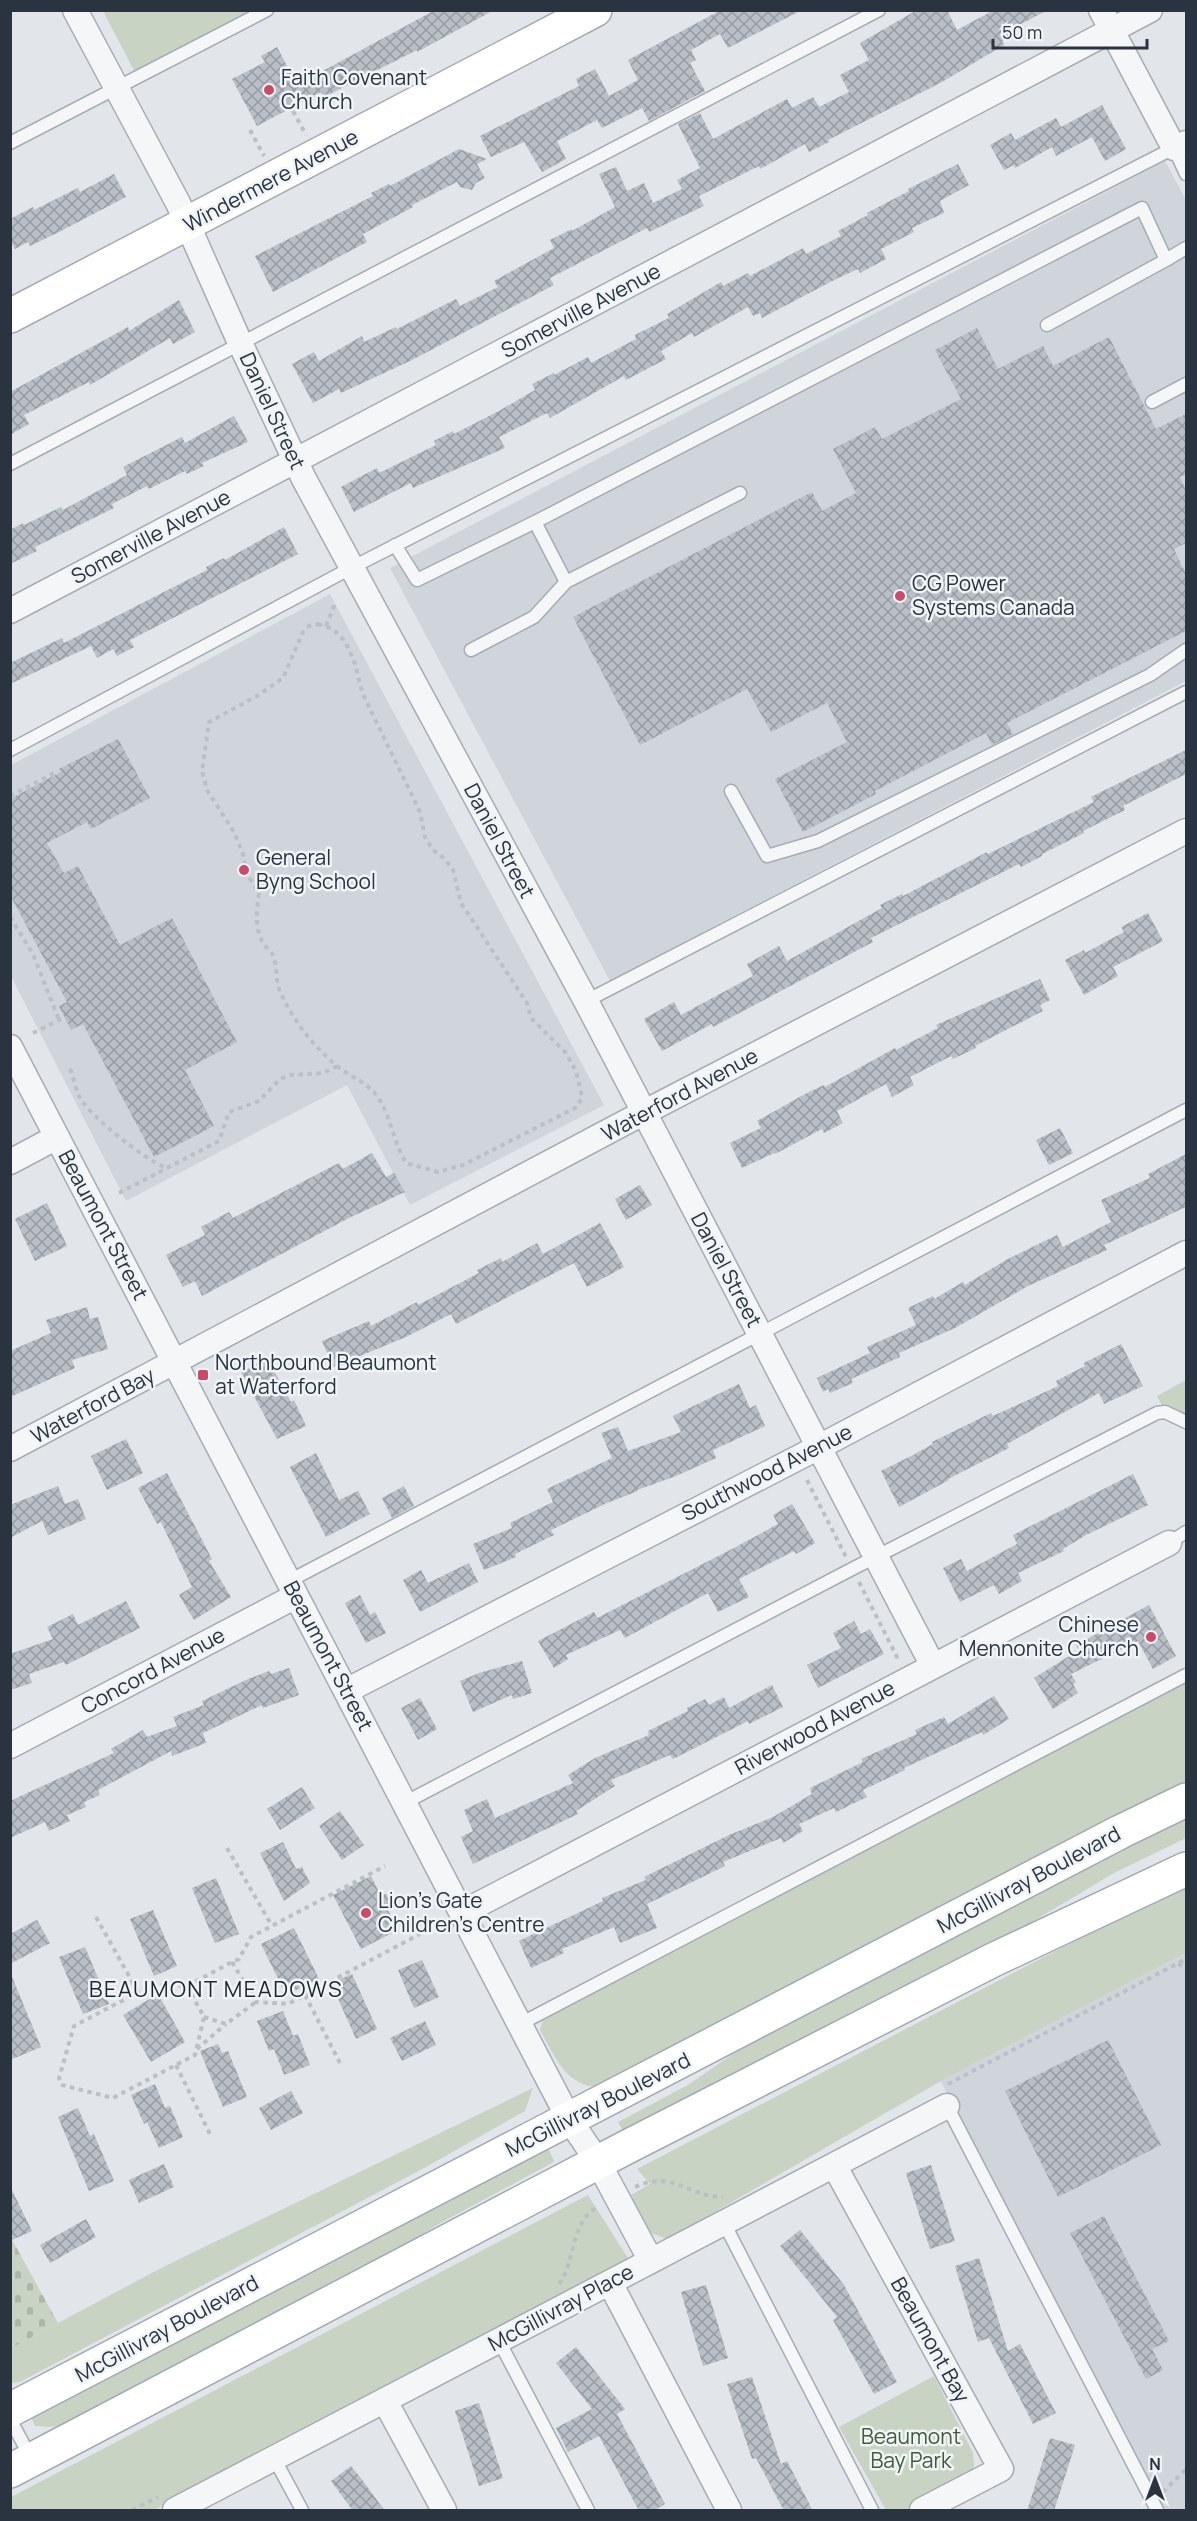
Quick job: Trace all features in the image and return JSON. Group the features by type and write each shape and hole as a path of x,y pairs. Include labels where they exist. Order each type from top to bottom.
{"main road":[{"name":"Windermere Avenue","path":"10,316 595,10"},
{"name":"McGillivray Boulevard","path":"10,2410 1109,1837 1186,1800"},
{"path":"21,2465 598,2162 993,1960 1186,1869"}],"street":[{"name":"Daniel Street","path":"75,10 178,203 241,345 296,461 351,568 586,1001 933,1666"},
{"name":"Somerville Avenue","path":"10,611 296,461 1106,20 1150,10"},
{"path":"1106,20 1180,146"},
{"name":"Waterford Avenue","path":"175,1363 643,1113 1186,831"},
{"name":"Beaumont Street","path":"10,1047 569,2119 598,2162 651,2261"},
{"path":"10,1162 57,1137"},
{"name":"Southwood Avenue","path":"346,1691 819,1447 1186,1253"},
{"name":"Waterford Bay","path":"10,1449 175,1363"},
{"name":"Riverwood Avenue","path":"462,1913 1178,1538"},
{"name":"Concord Avenue","path":"10,1746 292,1588"},
{"name":"McGillivray Place","path":"175,2511 947,2106"},
{"name":"Beaumont Bay","path":"834,2165 1001,2469 922,2511"},
{"path":"610,2283 729,2511"},
{"path":"385,2401 444,2511"}],"lane":[{"path":"10,144 267,10"},
{"path":"10,464 879,10"},
{"path":"10,750 395,545 1180,146 1186,174"},
{"path":"395,545 417,580 535,522 1142,208 1166,260"},
{"path":"1047,324 1186,248"},
{"path":"1152,402 1186,384"},
{"path":"471,650 534,617 566,582 740,493"},
{"path":"535,522 566,582"},
{"path":"730,791 767,856 819,841 1150,675 1186,650"},
{"path":"586,1001 1186,692"},
{"path":"292,1588 759,1333 1186,1110"},
{"path":"404,1803 876,1556 1157,1413 1165,1412 1186,1422"},
{"path":"520,2024 1186,1674"},
{"path":"947,2106 1154,2506"},
{"path":"724,2223 873,2511"},
{"path":"499,2341 588,2511"},
{"path":"10,2419 21,2465"},
{"path":"274,2458 302,2511"}],"path":[{"path":"293,111 306,135"},
{"path":"326,626 334,606 333,601"},
{"path":"318,624 333,629 345,641 355,664 362,692 420,812 425,837 453,870 460,903 527,1003 531,1018 566,1053 576,1071 582,1097 577,1107 562,1115 463,1165 438,1172 406,1163 398,1148 385,1109 377,1096 367,1085 338,1066 301,1029 278,987 273,954 263,943 258,930 256,916 259,893 247,874 243,854 234,832 207,790 202,771 209,722 257,696 283,678 303,632 309,626 318,624"},
{"path":"10,796 56,772"},
{"path":"10,916 33,954 59,1020"},
{"path":"33,1033 65,1017"},
{"path":"119,1193 219,1141 229,1112 259,1101 280,1080 290,1075 323,1073 338,1066"},
{"path":"70,1068 78,1094 89,1111 136,1151 166,1169"},
{"path":"227,1848 272,1926"},
{"path":"187,1986 204,2017 195,2055 113,2098 62,2085 59,2078 74,2026 152,1984 187,1986 238,1959 250,1937 385,1866"},
{"path":"96,1917 138,1992"},
{"path":"197,2049 256,2002 288,2004 420,1934"},
{"path":"232,1962 256,2002"},
{"path":"1177,1964 1186,1968"},
{"path":"305,1995 341,2065"},
{"path":"204,2017 226,2024"},
{"path":"176,2065 210,2133"},
{"path":"1154,2506 1186,2469"}],"shaded area":[{"path":"1165,161 1186,200 1186,681 610,981 390,568"},
{"name":"General Byng School","path":"330,594 604,1105 410,1205 347,1085 126,1201 11,976 11,765"},
{"path":"1186,1953 1186,2510 1157,2510 1019,2245 941,2081"}],"green space":[{"path":"103,11 267,11 138,78"},
{"path":"1186,1380 1186,1422 1165,1412 1157,1396"},
{"path":"1186,1675 1186,1785 599,2087 578,2081 562,2068 556,2059 540,2030 543,2020"},
{"path":"1186,1815 1186,1838 1114,1873 1007,1937 624,2133 618,2122 688,2085 793,2017"},
{"path":"1186,1883 1186,1953 941,2081 668,2239 645,2231 631,2195 650,2184 637,2169"},
{"path":"533,2088 525,2111 426,2167 20,2382 11,2383 11,2348 165,2266"},
{"path":"549,2150 554,2161 552,2163 435,2226 359,2276 71,2424 50,2427 35,2426 30,2415 539,2151"},
{"path":"588,2195 631,2263 154,2510 11,2510 11,2497"},
{"path":"10,2236 58,2323 11,2348 10,2348"},
{"name":"Beaumont Bay Park","path":"934,2376 973,2453 974,2465 971,2473 911,2510 886,2510 839,2427"}],"building":[{"path":"435,10 494,10 417,52 417,50 324,97 321,92 257,126 232,79 265,62 261,56 277,47 297,85"},
{"path":"721,10 802,10 728,48 720,34 691,50 696,60 690,63 705,91 649,121 642,108 602,128 597,120 557,141 566,159 542,172 524,142 491,157 480,136 579,86 576,79 595,69 609,96 638,80 628,60"},
{"path":"917,10 947,10 957,30 994,10 1048,10 1013,28 1016,34 1002,41 1004,45 942,82 809,152 805,144 760,169 759,166 699,196 704,206 649,232 647,228 550,278 554,285 412,360 341,393 339,389 313,403 292,364 314,352 319,361 362,336 364,342 396,327 397,329 456,299 460,306 498,287 494,281 554,248 550,240 572,229 572,231 615,207 599,174 616,167 627,191 644,183 653,203 682,189 677,180 700,168 678,124 700,113 713,139 787,99 792,108 813,97 819,107 849,92 840,75 869,60 860,43"},
{"path":"1102,105 1126,149 1105,161 1092,137 1056,156 1052,147 1015,168 1014,165 1004,170 990,145 1011,133 1015,140 1056,118 1061,127"},
{"path":"459,149 487,159 477,164 485,178 476,183 472,190 460,187 457,182 412,205 413,207 363,234 367,242 273,292 255,256 373,196 371,193 389,184 390,186"},
{"path":"958,164 969,185 940,201 944,213 912,228 914,232 881,249 886,259 860,273 858,269 836,279 762,318 760,313 753,316 748,307 694,337 692,333 661,351 666,359 626,380 624,376 550,418 547,413 499,437 505,448 413,488 411,483 354,512 341,487 377,468 379,473 436,445 434,441 453,431 454,434 535,390 532,384 588,357 591,363 636,339 635,335 669,318 667,314 721,282 723,286 748,273 750,276 803,248 806,254 841,236 838,231 868,215 867,213"},
{"path":"114,174 126,197 30,246 28,242 15,249 10,240 10,219 78,188 80,192"},
{"path":"179,300 195,332 173,344 170,338 90,385 89,382 24,415 29,424 10,435 10,392 128,327 129,331"},
{"name":"CG Power Systems Canada","path":"977,328 998,369 1043,346 1053,366 1109,337 1156,429 1186,414 1186,474 1180,477 1186,490 1186,543 1174,549 1186,574 1186,631 1007,723 1013,734 992,745 986,733 875,791 876,794 803,832 775,779 847,742 827,703 771,732 747,689 640,745 573,617 812,492 822,511 856,493 833,449 875,427 882,439 961,399 935,350"},
{"path":"234,416 248,442 202,463 204,466 187,474 185,471 149,489 147,486 112,504 114,508 35,547 37,551 10,564 10,530 61,507 63,510 127,475 123,467 182,437 185,443"},
{"path":"284,527 298,554 130,640 134,647 117,656 113,649 97,658 91,646 10,684 10,663 62,638 64,643 207,570 206,567 224,558 225,560"},
{"path":"118,739 150,798 91,829 87,822 47,843 64,873 78,866 120,945 172,918 237,1042 185,1070 214,1126 154,1157 83,1024 71,1030 59,1006 67,1002 10,895 10,799 61,772 59,769"},
{"path":"1186,750 1186,774 1123,806 1125,810 1021,867 1019,864 871,938 873,942 713,1027 712,1024 662,1051 644,1019 674,1002 681,1015 753,976 747,964 779,946 787,961 882,908 880,905 902,894 903,896 987,852 988,854 1094,802 1091,797"},
{"path":"1148,913 1163,941 1113,967 1118,976 1084,995 1065,960 1084,950 1085,953 1124,932 1121,927"},
{"path":"1040,979 1050,1000 1040,1005 1043,1011 975,1046 976,1048 953,1059 951,1056 910,1077 914,1085 892,1097 886,1084 837,1111 843,1123 824,1133 822,1129 775,1154 742,1168 730,1143 761,1128 757,1121 805,1094 824,1085 825,1087 895,1048 896,1050 938,1028 936,1025"},
{"path":"1060,1128 1073,1153 1049,1165 1036,1140"},
{"path":"372,1153 386,1177 394,1173 405,1192 349,1218 202,1296 195,1281 183,1287 166,1255 205,1235 201,1227 229,1212 233,1218 339,1163 343,1169"},
{"path":"1186,1154 1186,1207 1104,1245 1107,1250 1028,1286 957,1327 899,1353 900,1357 851,1379 853,1383 830,1393 828,1389 823,1392 817,1378 870,1353 867,1347 916,1325 908,1308 933,1296 934,1299 963,1282 965,1285 1006,1260 1057,1235 1063,1247 1111,1222 1101,1200 1150,1178 1148,1174"},
{"path":"640,1185 652,1205 626,1220 615,1199"},
{"path":"47,1203 67,1246 35,1261 15,1219"},
{"path":"600,1223 624,1267 587,1287 574,1263 456,1324 451,1314 406,1337 333,1367 322,1341 369,1321 371,1326 417,1302 418,1305 479,1273 477,1270 501,1258 502,1262 537,1243 543,1254"},
{"path":"87,1307 90,1319 98,1317 108,1349 72,1360 75,1368 10,1397 10,1351 51,1333 46,1320"},
{"path":"1121,1344 1143,1386 1104,1404 1099,1393 1007,1444 1009,1448 899,1507 881,1471 933,1444 932,1442 991,1413 993,1416 1058,1386 1056,1381"},
{"path":"267,1358 291,1402 294,1400 306,1426 277,1439 241,1372"},
{"path":"739,1384 750,1408 756,1405 765,1426 713,1450 716,1458 607,1503 551,1530 554,1535 515,1554 516,1557 484,1570 473,1544 512,1528 510,1523 553,1502 547,1489 612,1458 601,1433 618,1427 628,1451 681,1432 673,1416"},
{"path":"126,1439 143,1473 107,1490 91,1456"},
{"path":"316,1453 339,1500 358,1491 370,1514 326,1537 290,1467"},
{"path":"167,1473 212,1559 209,1561 231,1597 194,1620 179,1595 192,1587 161,1522 157,1524 138,1488"},
{"path":"1133,1474 1148,1505 1086,1535 1063,1549 1064,1551 1018,1573 1022,1581 999,1594 994,1585 960,1602 943,1568 961,1559 967,1571 1017,1544 1013,1535"},
{"path":"58,1486 65,1504 78,1499 86,1519 48,1535 42,1521 10,1538 10,1505"},
{"path":"404,1486 414,1506 392,1518 382,1498"},
{"path":"792,1504 815,1543 796,1554 794,1551 739,1579 749,1597 718,1612 708,1593 625,1638 620,1630 566,1655 568,1659 554,1668 538,1641 594,1612 597,1618 734,1548 778,1524 773,1515"},
{"path":"469,1563 478,1582 420,1612 403,1580 421,1570 428,1583"},
{"path":"360,1595 370,1615 375,1612 386,1633 366,1643 345,1603"},
{"path":"126,1601 140,1628 66,1665 64,1662 29,1674 32,1683 10,1690 10,1654 53,1639 47,1627 73,1614 78,1625"},
{"path":"1149,1605 1176,1656 1153,1669 1138,1641 1071,1674 1076,1682 1073,1684 1078,1693 1053,1709 1034,1678 1079,1650 1076,1645"},
{"path":"854,1621 861,1634 870,1629 884,1654 818,1688 807,1665 841,1648 833,1633"},
{"path":"522,1661 532,1693 513,1699 512,1695 473,1712 460,1681"},
{"path":"289,1668 299,1695 263,1708 262,1705 203,1733 206,1743 172,1756 171,1751 98,1790 100,1795 84,1802 86,1807 67,1815 70,1821 49,1831 45,1822 10,1838 10,1801 114,1753 111,1749 143,1730 147,1737 177,1726 173,1717 204,1705 202,1701 248,1679 269,1671 271,1674"},
{"path":"772,1685 783,1707 749,1724 748,1721 673,1759 670,1755 611,1780 615,1786 576,1811 578,1814 473,1864 461,1837 473,1831 464,1810 487,1799 495,1818 573,1783 568,1775 595,1758 649,1735 648,1731 688,1711 687,1708 705,1699 709,1705 724,1697 729,1708"},
{"path":"994,1696 1009,1719 983,1735 982,1732 904,1768 905,1770 863,1790 867,1797 836,1812 834,1808 799,1824 803,1831 783,1843 781,1838 723,1862 725,1866 647,1904 657,1928 620,1943 614,1927 562,1949 564,1953 531,1968 519,1941 603,1901 602,1898 646,1880 644,1877 729,1835 773,1817 812,1794 810,1788 863,1762 861,1759 917,1734 915,1730 944,1717 948,1724"},
{"path":"420,1698 437,1729 418,1740 401,1708"},
{"path":"302,1787 315,1808 280,1830 267,1809"},
{"path":"340,1811 364,1845 342,1860 319,1826"},
{"path":"283,1842 296,1869 302,1867 310,1883 284,1901 260,1853"},
{"name":"Lion's Gate Children's Centre","path":"371,1876 381,1896 386,1894 394,1908 388,1910 398,1930 361,1949 333,1895"},
{"path":"216,1878 239,1934 215,1943 192,1888"},
{"path":"153,1910 177,1966 154,1976 130,1919"},
{"path":"37,1920 50,1943 10,1964 10,1934"},
{"path":"294,1928 319,1979 286,1995 261,1944"},
{"path":"85,1947 109,2004 83,2014 59,1957"},
{"path":"422,1960 439,1997 414,2008 398,1970"},
{"path":"10,1972 41,2047 10,2060"},
{"path":"352,1974 377,2029 356,2039 331,1983"},
{"path":"158,1994 185,2042 151,2062 123,2015"},
{"path":"283,2011 293,2036 298,2034 310,2065 284,2075 274,2049 269,2051 257,2021"},
{"path":"425,2021 436,2045 402,2061 390,2038"},
{"path":"1108,2040 1161,2145 1058,2197 1005,2091"},
{"path":"218,2044 222,2053 228,2051 247,2097 223,2107 200,2051"},
{"path":"155,2084 165,2108 170,2106 183,2137 159,2148 147,2122 144,2124 131,2095"},
{"path":"291,2091 303,2113 271,2130 259,2108"},
{"path":"78,2108 90,2136 94,2134 114,2181 89,2191 58,2117"},
{"path":"164,2164 174,2187 139,2203 129,2180"},
{"path":"931,2165 955,2241 930,2249 906,2173"},
{"path":"10,2186 32,2231 10,2241"},
{"path":"1104,2216 1169,2341 1152,2349 1163,2370 1146,2379 1070,2233"},
{"path":"86,2219 96,2237 50,2263 40,2245"},
{"path":"800,2230 844,2285 897,2382 874,2394 833,2320 837,2317 780,2246"},
{"path":"979,2258 1008,2351 1020,2344 1056,2413 1033,2424 989,2338 978,2342 955,2266"},
{"path":"706,2285 728,2358 703,2366 681,2292"},
{"path":"576,2347 625,2409 617,2414 665,2504 653,2511 639,2511 599,2436 568,2452 556,2428 592,2409 556,2363"},
{"path":"752,2377 781,2464 787,2461 813,2511 784,2511 756,2458 752,2459 727,2384"},
{"path":"479,2403 503,2478 479,2486 455,2411"},
{"path":"1050,2438 1075,2445 1054,2511 1027,2511"},
{"path":"351,2466 385,2511 353,2511 331,2481"}],"place":[{"name":"Faith Covenant Church","path":"269,90"},
{"name":"CG Power Systems Canada","path":"900,596"},
{"name":"General Byng School","path":"244,870"},
{"name":"Northbound Beaumont at Waterford","path":"203,1375"},
{"name":"Chinese Mennonite Church","path":"1151,1637"},
{"name":"Lion's Gate Children's Centre","path":"366,1913"}],"district":[{"name":"BEAUMONT MEADOWS","path":"216,1989"}]}
